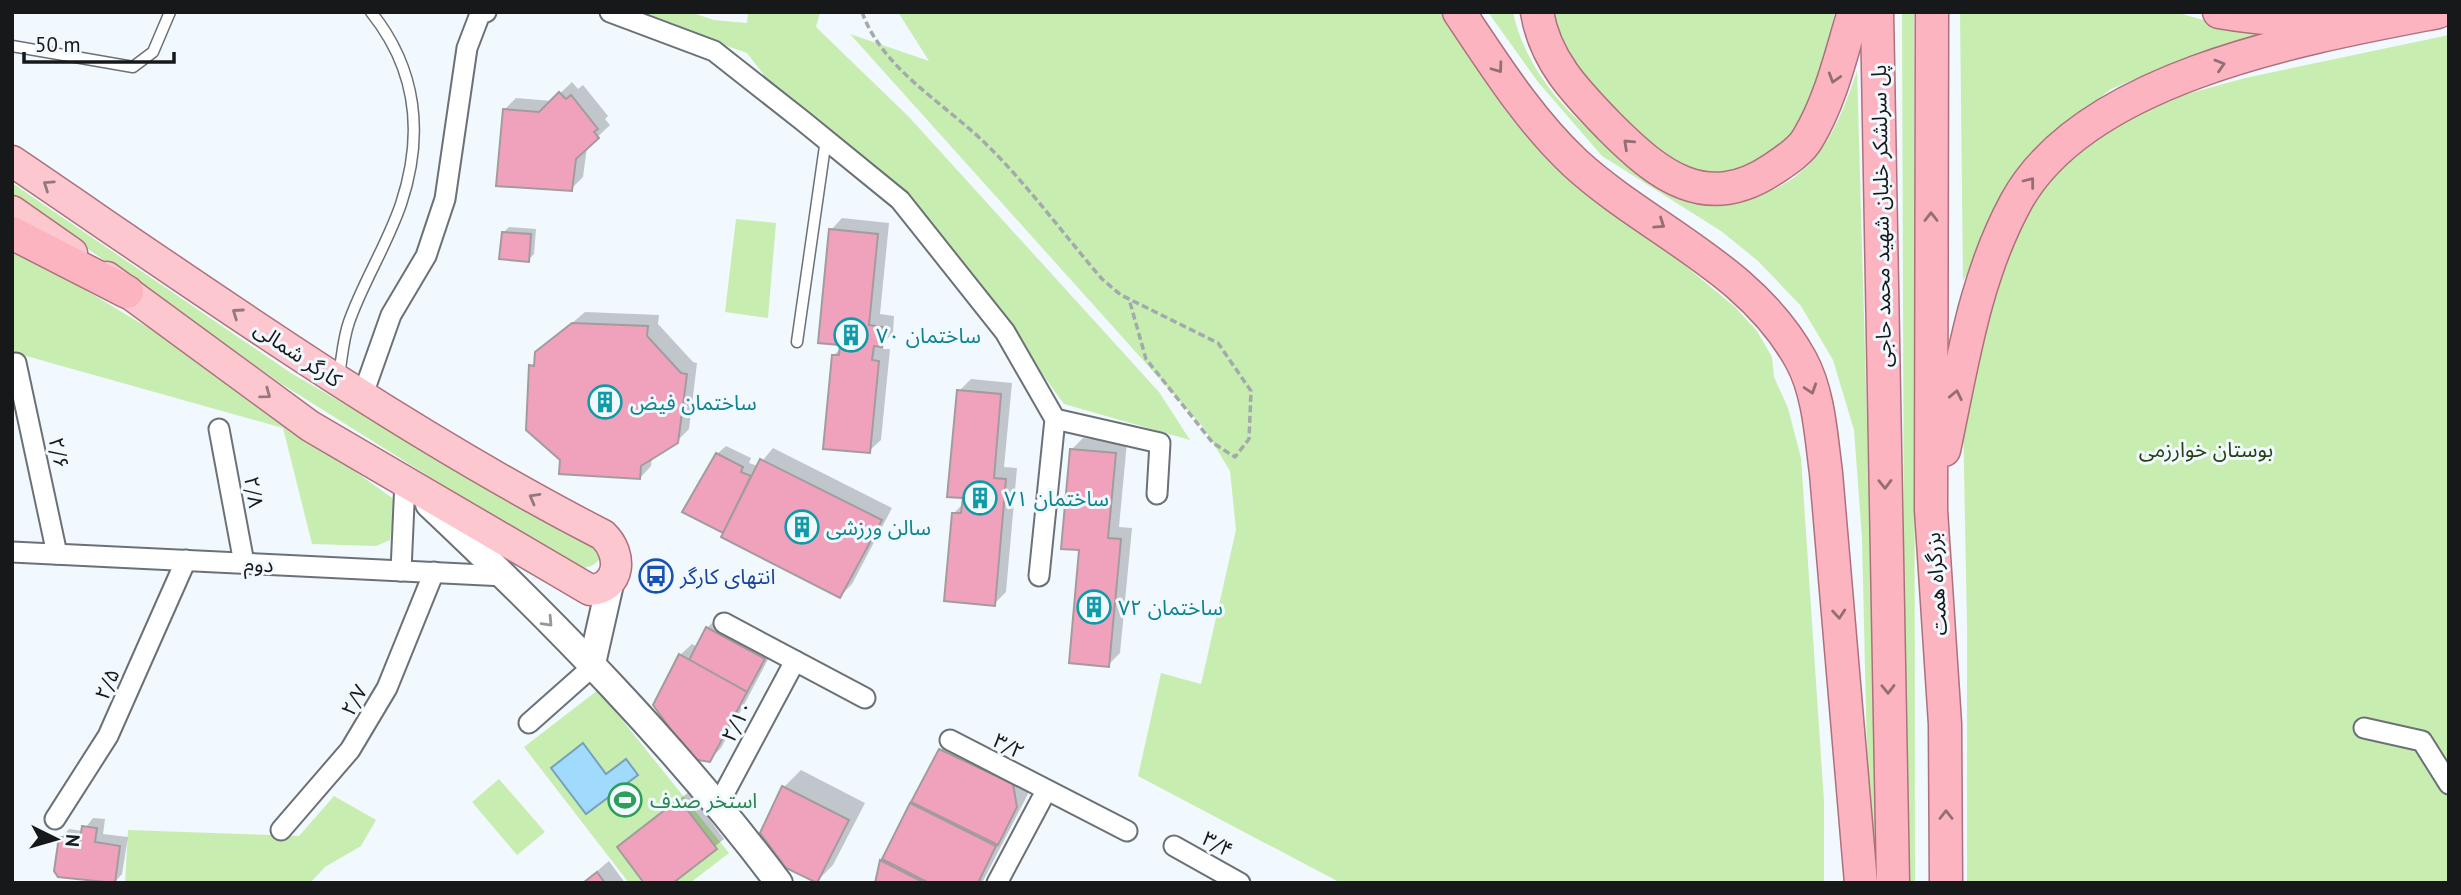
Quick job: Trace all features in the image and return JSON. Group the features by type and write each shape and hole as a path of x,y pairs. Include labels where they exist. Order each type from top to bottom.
{"highway":[{"path":"1459,12 1556,144 1600,184 1720,269 1773,320 1802,361 1818,413 1826,473 1861,883"},
{"path":"1537,12 1541,35 1565,79 1630,146 1657,170 1676,181 1702,189 1720,189 1761,177 1807,140 1830,91 1854,12"},
{"name":"پل سرلشکر خلبان شهید محمد حاجی","path":"1877,12 1893,883"},
{"name":"بزرگراه همت","path":"1932,12 1931,510 1945,724 1946,883"},
{"path":"2219,12 2263,18 2329,12"},
{"path":"1931,510 1977,295 2017,200 2055,154 2087,125 2116,106 2169,82 2319,37 2438,12"},
{"path":"12,233 127,292"}],"main road":[{"name":"کارگر شمالی","path":"12,161 350,390 477,466 593,530 611,543 615,553 617,564 610,584"},
{"path":"12,211 310,426 590,590 601,590 610,584"},
{"path":"405,481 505,576 719,803 779,883"},
{"path":"591,668 610,584"}],"street":[{"path":"350,390 426,256 445,199 467,48 480,14 486,12"},
{"path":"610,12 714,51 826,139 900,200 1005,332 1055,419 1039,576"},
{"name":"۲/۶","path":"16,363 57,554"},
{"path":"1055,419 1160,443 1157,494"},
{"name":"۲/۸","path":"219,429 244,563"},
{"path":"401,571 405,481"},
{"name":"دوم","path":"12,552 505,576"},
{"name":"۲/۵","path":"55,819 108,736 186,560"},
{"name":"۲/۷","path":"281,830 351,750 387,688 433,572"},
{"path":"724,624 865,698"},
{"name":"۲/۱۰","path":"719,803 795,661"},
{"path":"529,723 591,668"},
{"path":"2364,728 2422,741 2449,784"},
{"name":"۳/۲","path":"950,740 1127,831"},
{"path":"997,883 1046,791"},
{"name":"۳/۴","path":"1174,846 1240,883"}],"lane":[{"path":"12,46 133,67 153,52 170,12"},
{"path":"350,390 348,326 400,206 414,136 412,98 404,63 371,12"},
{"path":"797,342 826,139"}],"path":[{"path":"862,12 869,31 900,68 990,148 1102,279 1129,299 1218,343 1251,391 1249,439 1235,457 1213,443 1146,359 1129,299"}],"green space":[{"path":"646,12 690,12 714,20 747,23 748,12 820,12 816,27 909,117 1159,392 1190,440 1064,404 935,226 865,160 776,91 747,53 659,22"},
{"path":"898,12 1447,12 1670,253 1735,307 1757,331 1772,357 1774,377 1788,408 1801,458 1824,801 1824,883 1341,883 1138,776 1161,673 1201,684 1236,530 1230,471 1204,428 850,34 929,61"},
{"path":"1488,12 1513,12 1518,31 1535,67 1559,101 1588,129 1632,158 1724,201 1772,190 1804,169 1817,156 1836,124 1857,71 1880,883 1870,883 1862,538 1854,430 1833,360 1801,306 1758,261 1721,231 1602,156 1538,82"},
{"path":"1551,12 1835,12 1820,78 1802,125 1779,151 1738,175 1707,174 1672,164 1597,97 1566,56"},
{"path":"1902,12 1914,12 1915,883 1905,883"},
{"path":"1960,12 2176,12 2232,25 2290,29 2178,61 2111,89 2062,128 2004,197 1963,281"},
{"name":"بوستان خوارزمی","path":"2449,35 2449,883 1967,883 1967,626 1963,416 1992,283 2031,197 2091,138 2158,102 2245,78"},
{"path":"12,183 291,373 372,420 594,536 604,554 590,566 572,566 280,383 12,196"},
{"path":"736,219 776,223 768,318 725,312"},
{"path":"12,246 187,351 395,500 390,540 376,546 312,544 283,428 12,352"},
{"name":"استخر صدف","path":"598,690 729,853 690,883 629,883 524,747"},
{"path":"499,779 545,832 517,855 472,802"},
{"path":"334,796 376,820 361,846 325,867 310,883 125,883 128,830 299,836"}],"water":[{"path":"583,743 606,774 626,759 638,775 586,814 551,768"}],"building":[{"path":"559,92 566,99 571,95 598,129 594,132 599,138 576,159 572,191 496,186 503,109 539,112"},
{"name":"ساختمان ۷۰","path":"829,229 878,234 869,325 883,327 882,347 874,346 872,360 879,361 870,453 823,449 832,355 839,355 840,345 818,343"},
{"path":"502,232 531,234 529,262 499,259"},
{"name":"ساختمان فیض","path":"572,323 648,326 647,336 681,373 687,374 678,443 641,466 640,479 559,474 560,460 526,430 529,365 534,366 535,352"},
{"name":"ساختمان ۷۱","path":"957,390 1001,394 994,478 1006,479 995,606 944,601 952,513 961,513 963,498 947,497"},
{"name":"ساختمان ۷۲","path":"1070,449 1116,453 1108,538 1121,539 1109,667 1069,663 1079,550 1061,549"},
{"path":"716,453 743,467 741,472 751,476 723,533 682,512"},
{"name":"سالن ورزشی","path":"760,459 882,520 840,598 721,537"},
{"path":"706,627 765,659 747,692 689,660"},
{"path":"679,654 747,692 710,762 692,759 653,705"},
{"path":"939,749 1013,784 1017,807 998,845 911,802"},
{"path":"782,786 849,820 817,883 786,868 760,833"},
{"path":"679,799 717,849 673,883 644,883 617,847"},
{"path":"910,803 996,846 978,883 929,883 882,859"},
{"path":"82,826 97,828 95,842 120,846 115,883 58,877 54,871 59,837 80,840"},
{"path":"880,860 925,883 875,883"},
{"path":"597,872 605,883 583,883"}],"place":[{"name":"ساختمان ۷۰","path":"851,335"},
{"name":"ساختمان فیض","path":"605,402"},
{"name":"ساختمان ۷۱","path":"980,498"},
{"name":"سالن ورزشی","path":"802,527"},
{"name":"انتهای کارگر","path":"656,576"},
{"name":"ساختمان ۷۲","path":"1094,607"},
{"name":"استخر صدف","path":"625,800"}]}
